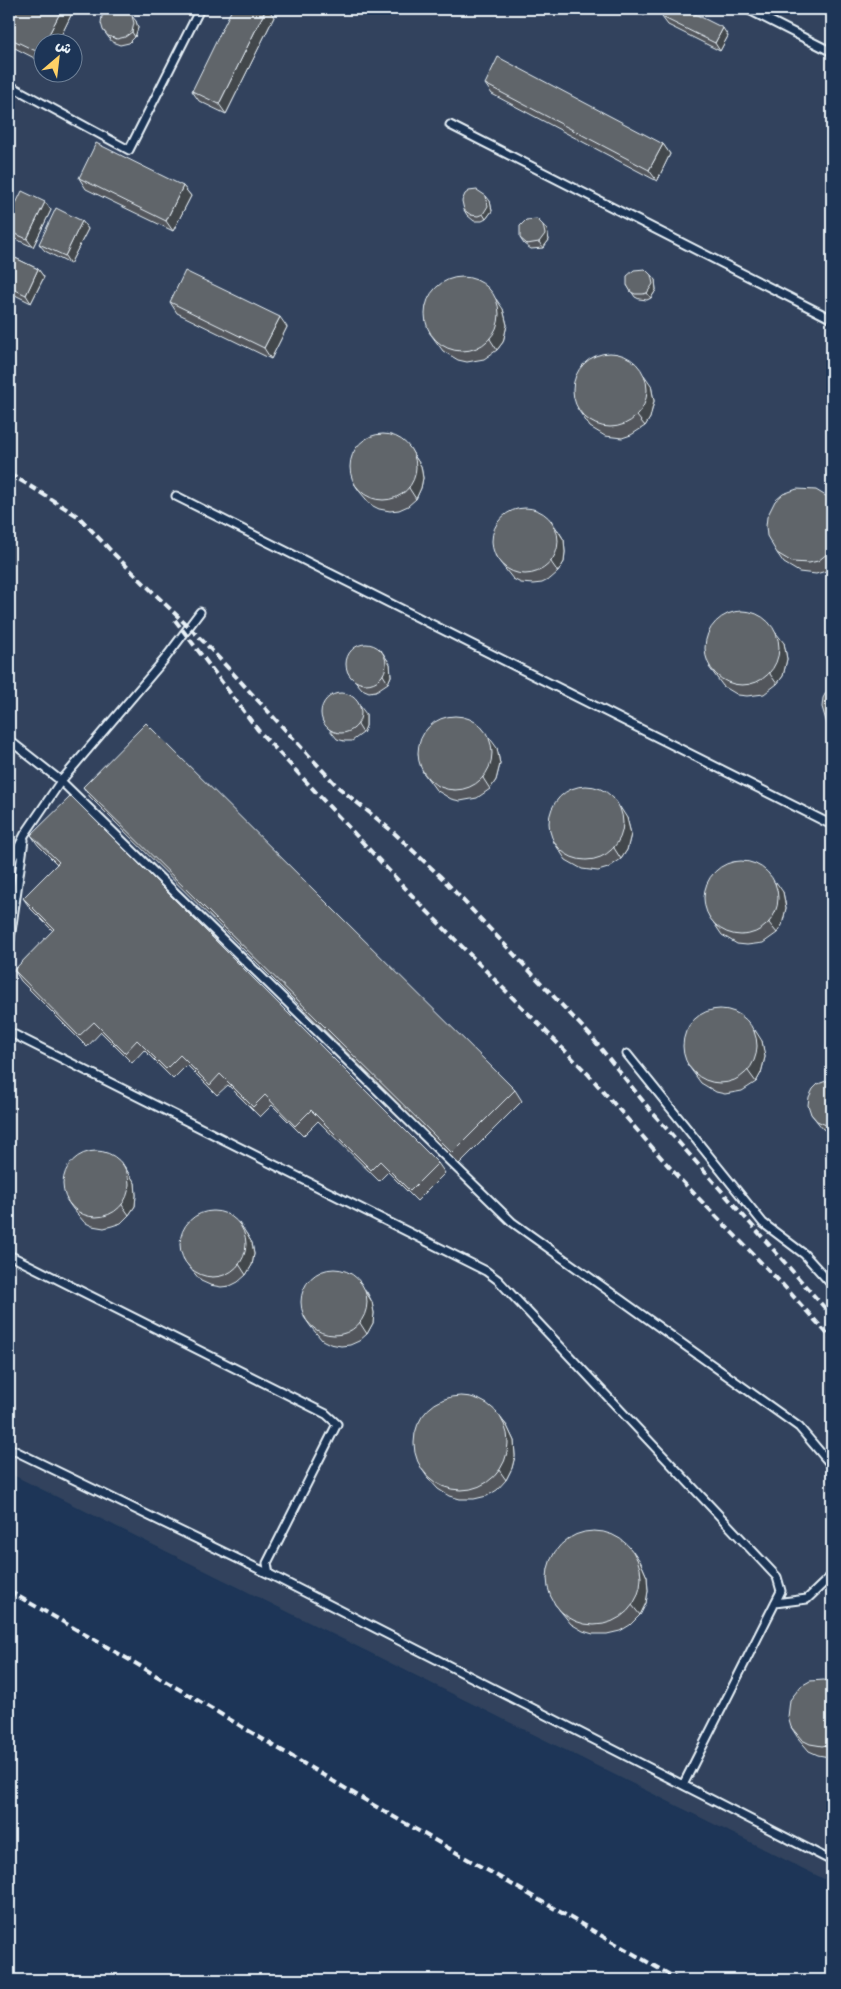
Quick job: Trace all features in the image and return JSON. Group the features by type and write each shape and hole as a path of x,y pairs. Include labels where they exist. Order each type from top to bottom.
{"lane":[{"path":"9,85 129,150 200,9"},
{"path":"747,9 832,52"},
{"path":"450,125 832,319"},
{"path":"176,496 832,825"},
{"path":"9,866 25,834 61,781 164,660 200,612"},
{"path":"9,740 61,781 512,1222 799,1427 832,1466"},
{"path":"9,946 25,834"},
{"path":"9,1032 486,1271 776,1577 781,1591 683,1785"},
{"path":"627,1054 763,1223 804,1254 832,1285"},
{"path":"9,1255 326,1414 337,1424 266,1563 269,1574"},
{"path":"9,1448 269,1574 832,1861"},
{"path":"775,1603 807,1599 832,1575"}],"shaded area":[{"path":"9,9 832,9 832,1883 9,1473"}],"building":[{"path":"10,9 62,9 50,32 32,32 32,49 9,38"},
{"path":"110,9 124,9 132,16 134,23 132,32 125,37 117,39 108,36 103,30 101,23 102,16"},
{"path":"232,9 266,9 219,104 192,91"},
{"path":"666,9 685,9 723,28 715,43 662,17"},
{"path":"498,57 663,144 649,170 485,84"},
{"path":"96,143 183,186 166,221 79,178"},
{"path":"477,190 486,196 488,206 483,214 478,216 471,215 464,210 462,201 465,194 469,191"},
{"path":"22,191 45,202 27,239 9,231 9,218"},
{"path":"56,208 82,221 65,256 39,244"},
{"path":"537,219 543,225 545,234 539,242 527,244 520,238 520,226 526,220"},
{"path":"9,255 38,269 26,295 9,287"},
{"path":"645,269 651,275 653,284 647,293 635,294 631,292 627,285 627,276 634,270"},
{"path":"185,271 280,317 264,348 170,302"},
{"path":"462,277 483,283 493,293 499,314 493,335 483,345 462,351 441,345 431,335 425,314 431,293 441,283"},
{"path":"610,353 631,359 641,369 647,390 641,411 631,421 610,427 589,421 579,411 573,390 579,369 589,359"},
{"path":"383,434 396,437 406,444 413,454 416,467 413,480 406,490 396,497 383,500 370,497 360,490 353,480 350,467 353,454 360,444 370,437"},
{"path":"797,489 816,490 829,498 832,503 832,550 818,561 809,563 792,562 777,553 767,536 767,517 775,501 783,494"},
{"path":"525,508 538,511 548,518 555,528 558,541 555,554 548,564 538,571 525,574 512,571 502,564 495,554 492,541 495,528 502,518 512,511"},
{"path":"742,611 763,617 773,627 779,648 773,669 763,679 742,685 721,679 711,669 705,648 711,627 721,617"},
{"path":"366,644 380,650 386,664 380,678 366,684 352,678 346,664 352,650"},
{"path":"832,681 832,731 827,724 822,707 823,698"},
{"path":"341,693 355,699 361,713 355,727 341,733 327,727 321,713 327,699"},
{"path":"455,716 476,722 486,732 492,753 486,774 476,784 455,790 434,784 424,774 418,753 424,732 434,722"},
{"path":"146,723 515,1090 452,1153 83,787"},
{"path":"586,786 607,792 617,802 623,823 617,844 607,854 586,860 565,854 555,844 549,823 555,802 565,792"},
{"path":"71,796 438,1163 410,1191 380,1161 371,1170 311,1110 295,1126 265,1095 253,1107 220,1074 210,1085 180,1055 166,1069 137,1040 125,1053 94,1022 79,1036 14,970 54,929 23,898 59,862 31,835"},
{"path":"741,861 762,867 772,877 778,898 772,919 762,929 741,935 720,929 710,919 704,898 710,877 720,867"},
{"path":"720,1009 741,1015 751,1025 757,1046 751,1067 741,1077 720,1083 699,1077 689,1067 683,1046 689,1025 699,1015"},
{"path":"832,1080 832,1125 826,1125 817,1121 811,1114 808,1105 809,1097 818,1084"},
{"path":"96,1151 109,1154 119,1161 126,1171 129,1184 126,1197 119,1207 109,1214 96,1217 83,1214 73,1207 66,1197 63,1184 66,1171 73,1161 83,1154"},
{"path":"213,1211 226,1214 236,1221 243,1231 246,1244 243,1257 236,1267 226,1274 213,1277 200,1274 190,1267 183,1257 180,1244 183,1231 190,1221 200,1214"},
{"path":"334,1269 347,1272 357,1279 364,1289 367,1302 364,1315 357,1325 347,1332 334,1335 321,1332 311,1325 304,1315 301,1302 304,1289 311,1279 321,1272"},
{"path":"461,1396 479,1400 494,1410 504,1425 508,1443 504,1461 494,1476 479,1486 461,1490 443,1486 428,1476 418,1461 414,1443 418,1425 428,1410 443,1400"},
{"path":"594,1531 612,1535 627,1545 637,1560 641,1578 637,1596 627,1611 612,1621 594,1625 576,1621 561,1611 551,1596 547,1578 551,1560 561,1545 576,1535"},
{"path":"824,1680 832,1683 832,1744 822,1746 810,1744 802,1740 791,1727 788,1717 790,1700 801,1686 810,1681"}],"railway":[{"path":"9,474 79,517 204,642 338,787 392,831 441,877 590,1035 651,1111 832,1316"},
{"path":"175,620 258,730 420,904 588,1074 679,1178 783,1285 832,1339"},
{"path":"9,1591 135,1663 375,1806 679,1980"}]}
